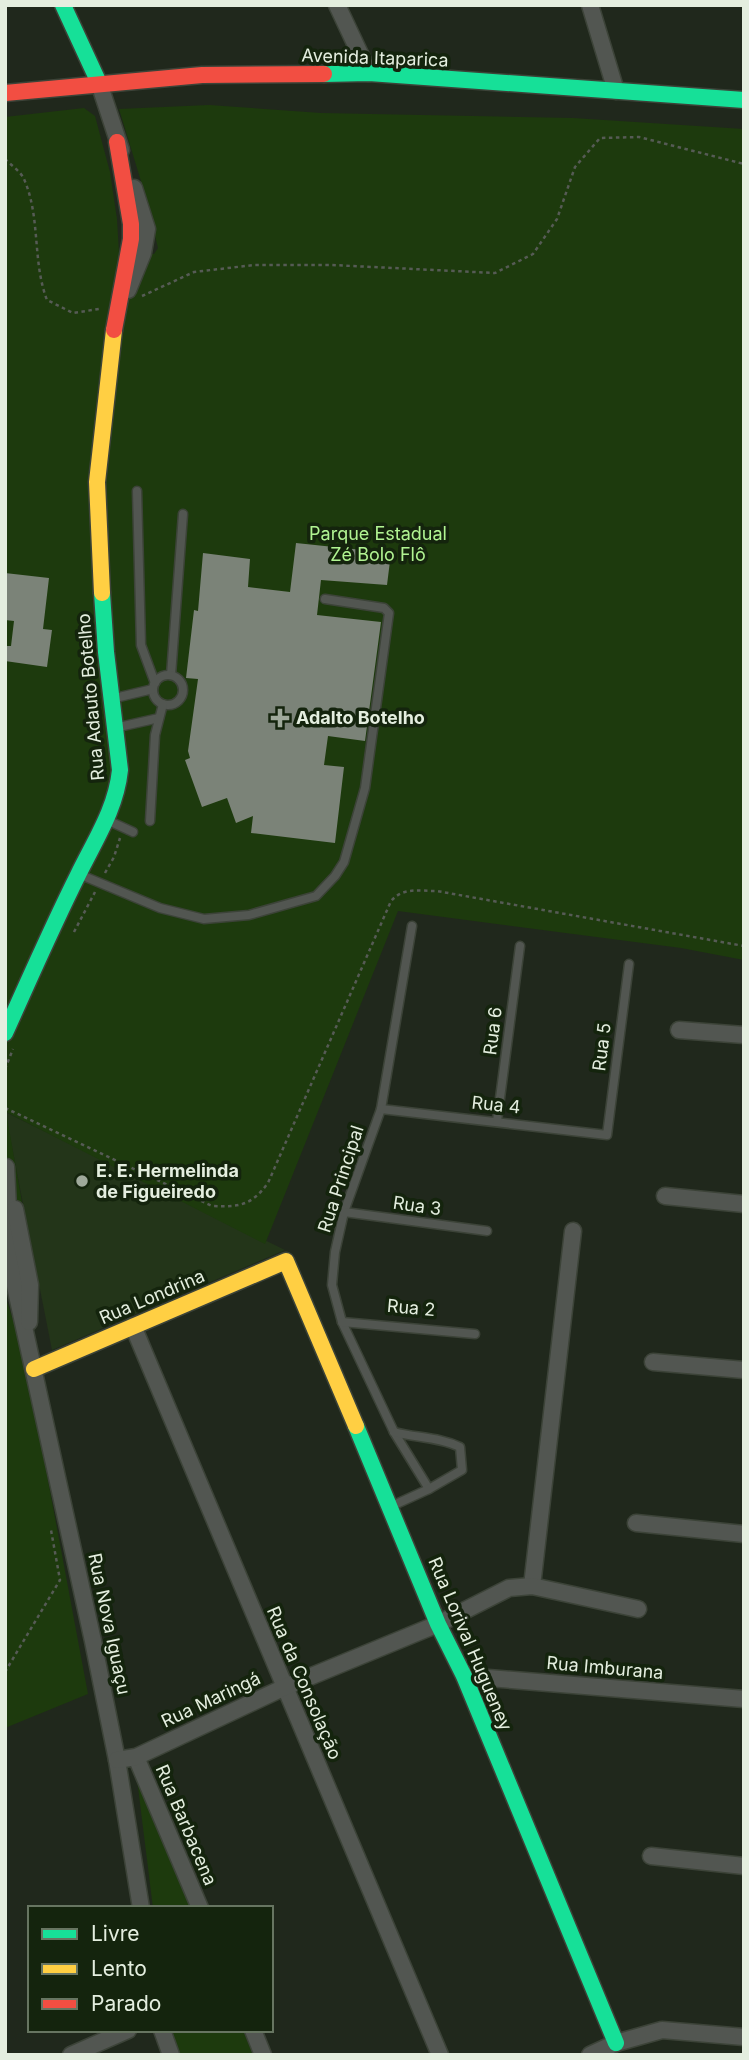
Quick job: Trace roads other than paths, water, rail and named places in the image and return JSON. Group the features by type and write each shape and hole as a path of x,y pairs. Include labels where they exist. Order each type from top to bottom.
{"street":[{"path":"63,5 99,83"},
{"path":"337,5 369,74"},
{"path":"590,5 616,91"},
{"name":"Avenida Itaparica","path":"5,93 202,75 369,74 744,100"},
{"name":"Rua Adauto Botelho","path":"5,1033 78,874 107,819 118,788 120,770 106,652 97,482 115,333 131,232 117,142 99,83"},
{"path":"679,1030 744,1035"},
{"name":"Rua Nova Iguaçu","path":"6,1165 30,1285 29,1349 117,1760 141,1906"},
{"path":"664,1196 744,1204"},
{"path":"573,1231 533,1586 638,1609"},
{"name":"Rua Londrina","path":"34,1369 286,1261"},
{"name":"Rua Lorival Hugueney","path":"286,1261 438,1624 464,1676 616,2043"},
{"name":"Rua da Consolação","path":"133,1326 440,2055"},
{"path":"653,1362 744,1370"},
{"path":"636,1523 744,1534"},
{"name":"Rua Maringá","path":"117,1760 136,1757 285,1687 438,1624 509,1588 533,1586"},
{"name":"Rua Imburana","path":"464,1676 744,1699"},
{"name":"Rua Barbacena","path":"136,1757 199,1906"},
{"path":"651,1856 744,1867"},
{"path":"590,2055 616,2043 662,2030 744,2037"},
{"path":"71,2055 123,2032"},
{"path":"163,2032 171,2055"},
{"path":"254,2032 263,2055"}],"lane":[{"path":"112,699 154,686 164,676 177,678 183,691 180,699 173,704 157,701 154,686 141,645 137,491"},
{"path":"171,676 183,514"},
{"path":"78,874 160,908 204,919 249,915 316,895 335,876 344,862 365,788 389,613 387,608 325,600"},
{"path":"150,821 152,766 163,704"},
{"path":"116,727 159,718"},
{"path":"107,819 133,832"},
{"name":"Rua Principal","path":"412,926 381,1109 344,1212 335,1252 332,1285 342,1322 394,1432 429,1489"},
{"name":"Rua 6","path":"497,1121 520,946"},
{"name":"Rua 5","path":"607,1135 629,964"},
{"name":"Rua 4","path":"381,1109 607,1135"},
{"name":"Rua 3","path":"344,1212 487,1231"},
{"name":"Rua 2","path":"342,1322 475,1334"},
{"path":"391,1507 462,1470 460,1447 444,1439 411,1437 394,1432"}],"place":[{"name":"Adalto Botelho","path":"280,718"},
{"name":"E. E. Hermelinda de Figueiredo","path":"82,1181"}],"park label":[{"name":"Parque Estadual Zé Bolo Flô","path":"378,544"}]}
